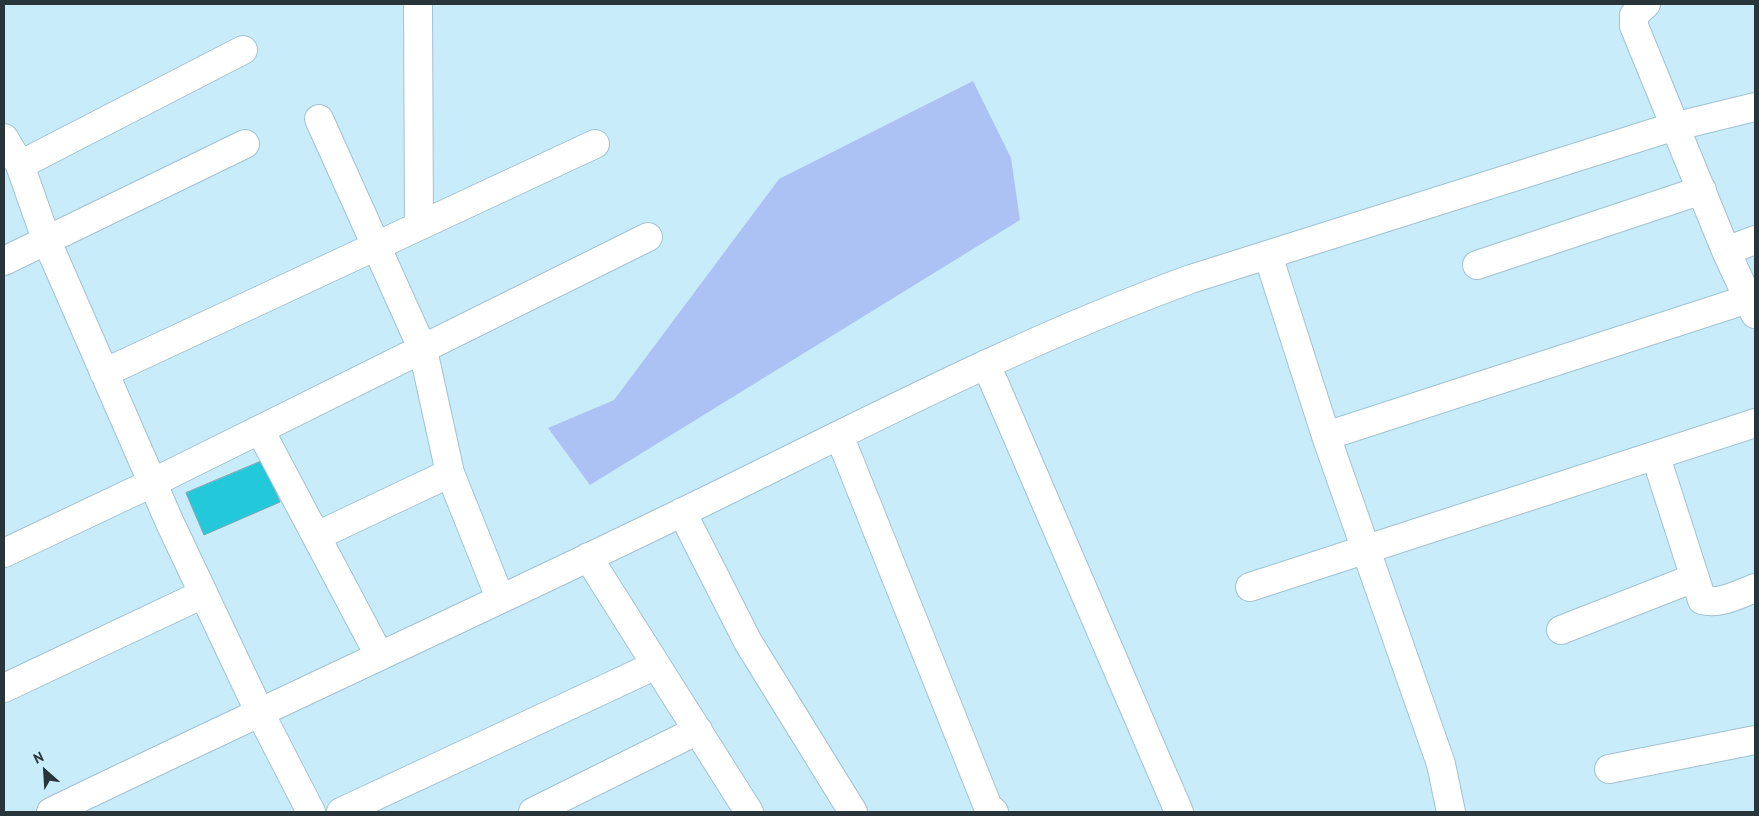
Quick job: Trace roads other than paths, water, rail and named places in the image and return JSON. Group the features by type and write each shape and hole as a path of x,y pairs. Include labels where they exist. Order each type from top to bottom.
{"street":[{"path":"418,4 419,226"},
{"path":"1326,436 1743,305 1726,251 1692,194 1665,129 1634,26 1634,15 1646,4"},
{"path":"20,165 243,50"},
{"path":"51,812 259,711 682,512 986,364 1127,303 1665,129 1755,106"},
{"path":"319,119 423,350 450,473 500,598"},
{"path":"4,138 20,165 46,239 152,483 259,711 311,812"},
{"path":"4,261 245,144"},
{"path":"104,373 595,144"},
{"path":"1477,264 1692,194"},
{"path":"4,553 152,483 648,237"},
{"path":"1726,251 1755,240"},
{"path":"1268,256 1326,436 1441,764 1451,812"},
{"path":"986,364 1179,812"},
{"path":"1250,587 1656,457 1755,423"},
{"path":"260,430 379,654"},
{"path":"839,435 985,798 994,812"},
{"path":"1656,457 1702,600 1711,602 1755,588"},
{"path":"317,536 450,473"},
{"path":"682,512 748,642 854,812"},
{"path":"588,556 749,812"},
{"path":"1561,630 1694,578"},
{"path":"4,688 203,594"},
{"path":"341,812 656,665"},
{"path":"533,812 698,730"},
{"path":"1609,769 1755,740"}],"water":[{"path":"973,81 1011,158 1020,220 590,485 548,428 614,400 779,179"}]}
